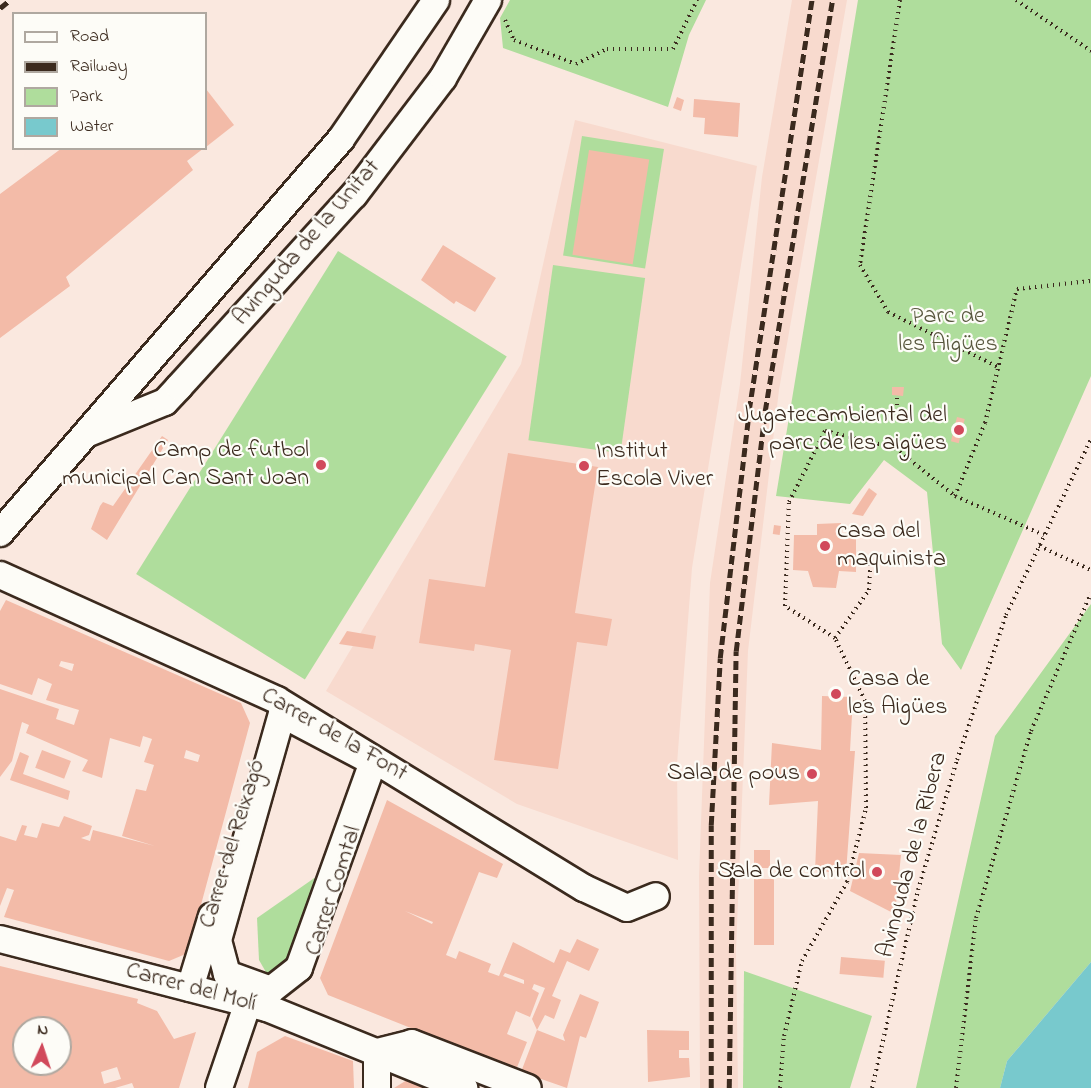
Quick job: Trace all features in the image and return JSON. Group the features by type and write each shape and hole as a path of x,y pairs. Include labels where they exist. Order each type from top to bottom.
{"street":[{"name":"Avinguda de la Unitat","path":"0,533 80,436 341,139 436,0"},
{"name":"Avinguda de la Unitat","path":"80,436 165,402 354,195 495,6"},
{"name":"Carrer de la Font","path":"2,582 279,707 377,757 584,888 627,908 656,896"},
{"path":"279,707 373,762 299,968 271,990 227,974 218,940 279,707"},
{"name":"Carrer del Reixagó","path":"190,988 279,707"},
{"name":"Carrer Comtal","path":"257,1006 308,974 377,757"},
{"name":"Carrer del Molí","path":"0,939 257,1006 464,1088"},
{"path":"219,1088 257,1006"},
{"path":"377,1088 377,1052 412,1042 528,1088"}],"path":[{"path":"495,6 514,40 576,64 607,49 673,49 697,0"},
{"path":"900,0 860,265 888,312 998,367"},
{"path":"1016,0 1091,51"},
{"path":"956,496 985,423 1017,290 1091,281"},
{"path":"897,393 897,405"},
{"path":"780,1088 784,1036 802,961 847,882 866,808 866,701 835,638 785,606 789,502 825,431 895,448 956,496 1044,535"},
{"name":"Avinguda de la Ribera","path":"872,1088 918,890 957,760 1006,615 1091,439"},
{"path":"1039,546 1091,570"},
{"path":"835,638 869,590 871,556 856,556"},
{"path":"956,1088 976,918 1031,731 1091,593"}],"shaded area":[{"path":"792,0 847,0 779,390 748,651 736,951 738,1088 700,1088 699,876 710,583 740,384 762,177"},
{"name":"Institut Escola Viver","path":"575,120 757,166 692,568 677,764 678,860 517,804 326,691 521,364"}],"green space":[{"path":"510,0 706,0 689,35 668,107 503,48 500,18"},
{"name":"Parc de les Aigües","path":"858,0 1091,0 1091,376 961,670 942,644 927,492 884,460 850,504 776,496"},
{"path":"582,136 664,149 645,268 563,256"},
{"name":"Camp de futbol municipal Can Sant Joan","path":"338,251 507,356 305,680 136,574"},
{"path":"553,265 645,278 620,453 528,440"},
{"path":"1091,604 1091,962 1007,1061 1000,1088 916,1088 995,736"},
{"path":"333,865 300,971 274,986 259,960 257,918"},
{"path":"744,971 872,1016 850,1088 743,1088"}],"water":[{"path":"1091,962 1091,1088 1000,1088 1007,1061"}],"building":[{"path":"207,90 234,125 207,146"},
{"path":"677,97 684,100 681,111 673,108"},
{"path":"694,99 740,103 738,137 704,134 705,118 693,117"},
{"path":"59,150 201,150 187,161 193,170 66,277 70,286 0,338 0,194"},
{"path":"589,150 649,160 633,264 572,255"},
{"path":"443,245 496,278 475,312 456,301 454,304 421,280"},
{"path":"892,387 904,387 903,396 892,395"},
{"name":"Jugatecambiental del parc de les aigües","path":"957,417 965,419 959,443 951,441"},
{"path":"162,436 168,440 107,540 91,529 100,506 103,502 113,506"},
{"path":"508,453 598,467 575,613 612,619 607,646 577,642 558,769 494,760 511,650 475,644 474,651 419,643 429,579 485,587"},
{"path":"869,488 877,494 863,516 852,514"},
{"name":"casa del maquinista","path":"841,523 840,537 856,537 856,572 839,571 836,588 813,587 808,571 793,570 794,535 817,535 817,524"},
{"path":"774,525 781,526 780,535 773,534"},
{"path":"6,600 241,703 250,723 188,953 169,961 4,917 14,890 7,888 0,906 0,836 16,841 22,825 27,826 24,835 37,838 42,823 59,827 64,816 92,826 89,835 81,838 90,841 93,830 155,846 122,836 136,789 146,791 154,765 144,762 152,739 143,736 140,747 110,738 102,778 82,771 88,760 26,733 29,725 22,722 12,761 0,777 0,689 59,709 56,719 74,725 79,710 46,700 52,684 38,678 32,695 0,684 0,611","holes":["61,661 74,664 72,671 59,666","186,750 200,755 198,762 184,758"]},
{"path":"347,631 376,636 373,649 339,644"},
{"name":"Sala de pous","path":"822,696 853,697 850,751 855,751 846,873 815,871 818,801 769,805 772,743 821,750"},
{"path":"42,750 71,761 64,779 35,768"},
{"path":"20,752 29,756 23,774 70,791 68,800 10,780"},
{"path":"387,800 503,864 497,878 479,872 446,955 456,959 459,951 491,964 488,972 499,976 513,942 554,963 560,949 570,953 577,939 599,949 589,971 567,961 552,996 561,1000 554,1019 545,1015 537,1030 532,1019 545,988 534,984 532,989 539,993 530,1017 516,1011 507,1034 527,1042 516,1070 328,995 320,978","holes":["405,911 433,922 432,924","505,973 524,980 524,984 503,976"]},
{"path":"754,850 770,850 770,868 754,868"},
{"name":"Sala de control","path":"859,853 901,855 895,914 850,891"},
{"path":"754,879 774,879 774,945 754,945"},
{"path":"841,957 885,961 883,978 840,974"},
{"path":"0,966 138,999 137,1003 157,1011 174,1039 196,1032 179,1088 134,1088 132,1083 115,1088 0,1088","holes":["117,1067 121,1079 104,1084 101,1072"]},
{"path":"580,994 599,1002 586,1038 580,1036 567,1088 521,1072 537,1030 565,1041 563,1035"},
{"path":"647,1030 689,1031 689,1050 679,1050 679,1058 689,1058 690,1077 648,1082"},
{"path":"285,1036 353,1061 354,1088 248,1088 257,1052"},
{"path":"407,1080 428,1088 394,1088"}],"railway":[{"path":"0,8 10,0"},
{"path":"711,1088 711,825 720,658 749,410 812,0"},
{"path":"729,1088 736,651 765,411 832,0"}],"place":[{"name":"Jugatecambiental del parc de les aigües","path":"959,430"},
{"name":"Camp de futbol municipal Can Sant Joan","path":"321,465"},
{"name":"Institut Escola Viver","path":"584,466"},
{"name":"casa del maquinista","path":"825,546"},
{"name":"Casa de les Aigües","path":"836,694"},
{"name":"Sala de pous","path":"812,774"},
{"name":"Sala de control","path":"877,872"}]}
